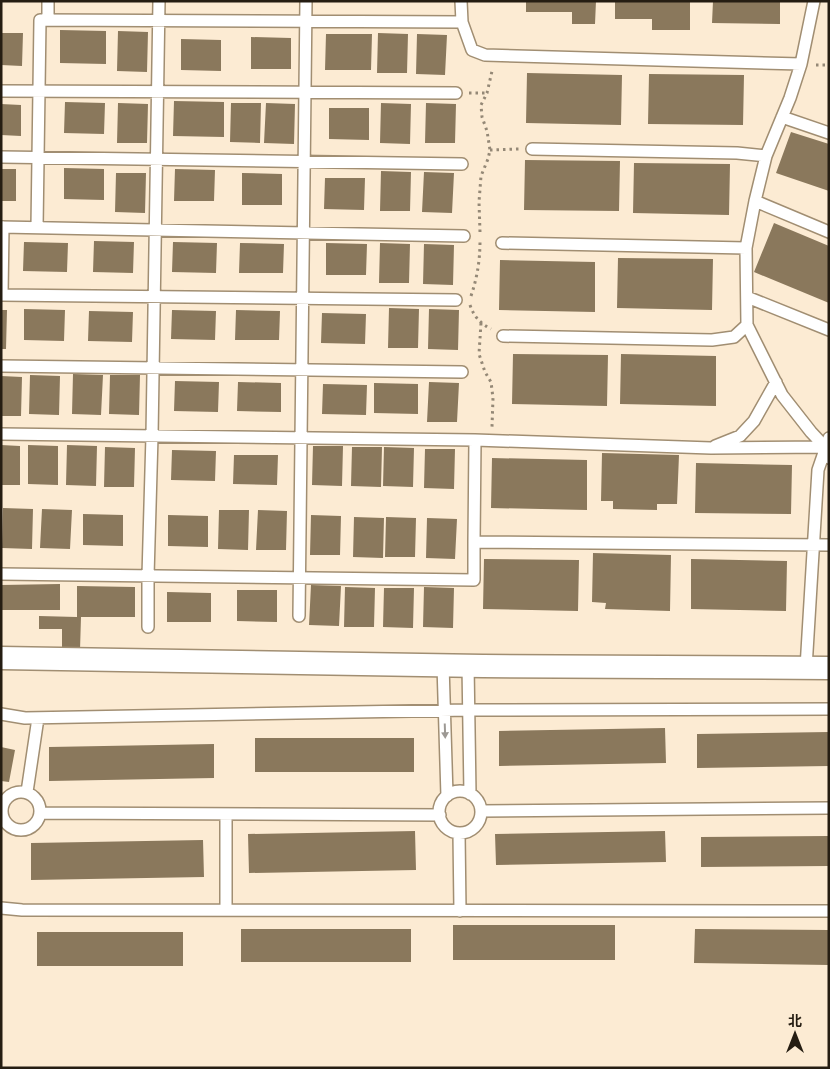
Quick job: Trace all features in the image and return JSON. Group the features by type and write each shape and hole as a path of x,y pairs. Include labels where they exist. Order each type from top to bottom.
{"street":[{"path":"1,658 443,665 829,668"}],"lane":[{"path":"48,1 48,20"},
{"path":"148,627 159,1"},
{"path":"299,616 306,1"},
{"path":"461,1 462,22 472,50 485,55 801,64"},
{"path":"814,1 801,64 790,98 766,156 755,201 746,248 747,325 782,395 811,432 828,448"},
{"path":"37,227 40,20 462,22"},
{"path":"1,91 456,93"},
{"path":"782,117 829,133"},
{"path":"532,149 737,153 766,156"},
{"path":"1,157 462,164"},
{"path":"755,201 829,232"},
{"path":"456,300 1,295 2,227 464,236"},
{"path":"502,243 746,248"},
{"path":"747,297 829,330"},
{"path":"503,336 712,340 734,337 747,325"},
{"path":"1,366 462,372"},
{"path":"711,448 740,436 754,421 776,382"},
{"path":"1,434 475,440 711,448 828,448"},
{"path":"1,574 474,580 475,440"},
{"path":"806,668 818,470 828,448"},
{"path":"474,542 829,545"},
{"path":"443,665 447,796"},
{"path":"468,665 470,794"},
{"path":"1,714 38,718 444,710 829,709"},
{"path":"27,792 38,718"},
{"path":"27,792 38,800 41,813 40,819 31,828 19,831 4,825 2,808 5,796 27,792"},
{"path":"452,793 470,794 480,804 480,818 472,829 466,832 452,831 442,822 440,808 442,802 452,793"},
{"path":"481,811 829,808"},
{"path":"41,813 440,815"},
{"path":"226,814 226,910"},
{"path":"459,833 460,911"},
{"path":"1,908 22,910 829,911"}],"path":[{"path":"494,55 487,93 481,105 490,150 481,176 479,202 480,253 477,275 470,297 470,305 474,315 481,323 503,336"},
{"path":"490,150 532,149"},
{"path":"481,323 478,354 491,382 493,398 492,441"}],"building":[{"path":"526,1 596,1 595,24 572,24 572,12 526,12"},
{"path":"615,1 690,1 690,30 652,30 652,19 615,19"},
{"path":"713,1 780,1 780,24 712,23"},
{"path":"60,30 106,31 106,64 60,63"},
{"path":"118,31 148,32 147,72 117,71"},
{"path":"1,33 23,33 22,66 1,65"},
{"path":"378,33 408,34 407,73 377,73"},
{"path":"326,34 372,34 371,70 325,70"},
{"path":"417,34 447,35 445,75 416,74"},
{"path":"251,37 291,38 291,69 251,69"},
{"path":"181,39 221,40 221,71 181,70"},
{"path":"527,73 622,75 621,125 526,123"},
{"path":"649,74 744,75 743,125 648,124"},
{"path":"174,101 224,102 224,137 173,136"},
{"path":"65,102 105,103 104,134 64,133"},
{"path":"118,103 148,104 147,143 117,143"},
{"path":"231,103 261,103 260,143 230,142"},
{"path":"266,103 295,104 294,144 264,143"},
{"path":"381,103 411,104 410,144 380,143"},
{"path":"426,103 456,104 455,143 425,143"},
{"path":"1,104 21,105 21,136 1,135"},
{"path":"329,108 369,108 369,140 329,139"},
{"path":"791,132 829,144 829,191 776,173"},
{"path":"525,160 620,161 619,211 524,210"},
{"path":"634,163 730,164 729,215 633,213"},
{"path":"64,168 104,169 104,200 64,199"},
{"path":"1,169 16,169 16,201 1,201"},
{"path":"175,169 215,170 214,201 174,201"},
{"path":"381,171 411,172 410,211 380,211"},
{"path":"424,172 454,173 452,213 422,212"},
{"path":"116,173 146,173 145,213 115,212"},
{"path":"242,173 282,174 282,205 242,205"},
{"path":"325,178 365,178 364,210 324,209"},
{"path":"774,223 829,246 829,303 754,272"},
{"path":"94,241 134,242 133,273 93,272"},
{"path":"24,242 68,243 67,272 23,271"},
{"path":"173,242 217,243 216,273 172,272"},
{"path":"240,243 284,244 283,273 239,273"},
{"path":"326,243 367,244 366,275 326,275"},
{"path":"380,243 410,244 409,283 379,283"},
{"path":"424,244 454,245 453,285 423,284"},
{"path":"618,258 713,259 712,310 617,308"},
{"path":"500,260 595,262 595,312 499,310"},
{"path":"389,308 419,309 418,348 388,348"},
{"path":"24,309 65,310 64,341 24,340"},
{"path":"429,309 459,310 458,350 428,349"},
{"path":"1,310 7,310 6,349 1,349"},
{"path":"172,310 216,311 215,340 171,339"},
{"path":"236,310 280,311 279,340 235,340"},
{"path":"89,311 133,312 132,342 88,341"},
{"path":"322,313 366,314 365,344 321,343"},
{"path":"513,354 608,355 607,406 512,404"},
{"path":"621,354 716,356 716,406 620,404"},
{"path":"73,374 103,375 101,415 72,414"},
{"path":"30,375 60,376 59,415 29,414"},
{"path":"110,375 140,375 139,415 109,414"},
{"path":"1,376 22,377 21,416 1,416"},
{"path":"175,381 219,382 218,412 174,411"},
{"path":"238,382 281,383 281,412 237,411"},
{"path":"429,382 459,383 457,422 427,422"},
{"path":"374,383 418,384 418,414 374,413"},
{"path":"323,384 367,385 366,415 322,414"},
{"path":"1,445 20,446 20,485 1,485"},
{"path":"28,445 58,446 58,485 28,484"},
{"path":"67,445 97,446 96,486 66,485"},
{"path":"313,446 343,446 342,486 312,485"},
{"path":"105,447 135,448 134,487 104,487"},
{"path":"352,447 382,447 381,487 351,486"},
{"path":"384,447 414,448 413,487 383,486"},
{"path":"425,449 455,449 454,489 424,488"},
{"path":"172,450 216,451 215,481 171,480"},
{"path":"602,453 679,455 677,504 657,504 657,510 613,509 613,501 601,501"},
{"path":"234,455 278,455 277,485 233,484"},
{"path":"492,458 587,460 587,510 491,508"},
{"path":"696,463 792,465 791,514 695,513"},
{"path":"3,508 33,509 32,549 2,548"},
{"path":"42,509 72,510 70,549 40,548"},
{"path":"219,510 249,510 248,550 218,549"},
{"path":"258,510 287,511 286,550 256,550"},
{"path":"83,514 123,515 123,546 83,545"},
{"path":"168,515 208,516 208,547 168,546"},
{"path":"311,515 341,516 340,555 310,555"},
{"path":"354,517 384,518 383,558 353,557"},
{"path":"386,517 416,518 415,557 385,557"},
{"path":"427,518 457,519 455,559 426,558"},
{"path":"593,553 671,555 670,611 605,609 606,603 592,602"},
{"path":"484,559 579,560 578,611 483,609"},
{"path":"691,559 787,561 786,611 691,609"},
{"path":"60,584 60,610 1,610 1,585"},
{"path":"311,585 341,586 339,626 309,625"},
{"path":"77,586 135,587 135,617 81,617 80,650 62,650 62,629 39,629 39,616 77,617"},
{"path":"345,587 375,588 374,627 344,627"},
{"path":"424,587 454,588 453,628 423,627"},
{"path":"384,588 414,588 413,628 383,627"},
{"path":"237,590 277,590 277,622 237,621"},
{"path":"167,592 211,593 211,622 167,622"},
{"path":"665,728 666,763 499,766 499,731"},
{"path":"829,732 829,766 697,768 697,734"},
{"path":"255,738 414,738 414,772 255,772"},
{"path":"214,744 214,778 49,781 49,747"},
{"path":"1,747 15,750 9,782 1,781"},
{"path":"415,831 416,870 249,873 248,834"},
{"path":"665,831 666,862 496,865 495,834"},
{"path":"829,836 829,866 701,867 701,837"},
{"path":"203,840 204,877 31,880 31,843"},
{"path":"453,925 615,925 615,960 453,960"},
{"path":"241,929 411,929 411,962 241,962"},
{"path":"695,929 829,930 829,965 694,963"},
{"path":"37,932 183,932 183,966 37,966"}]}
